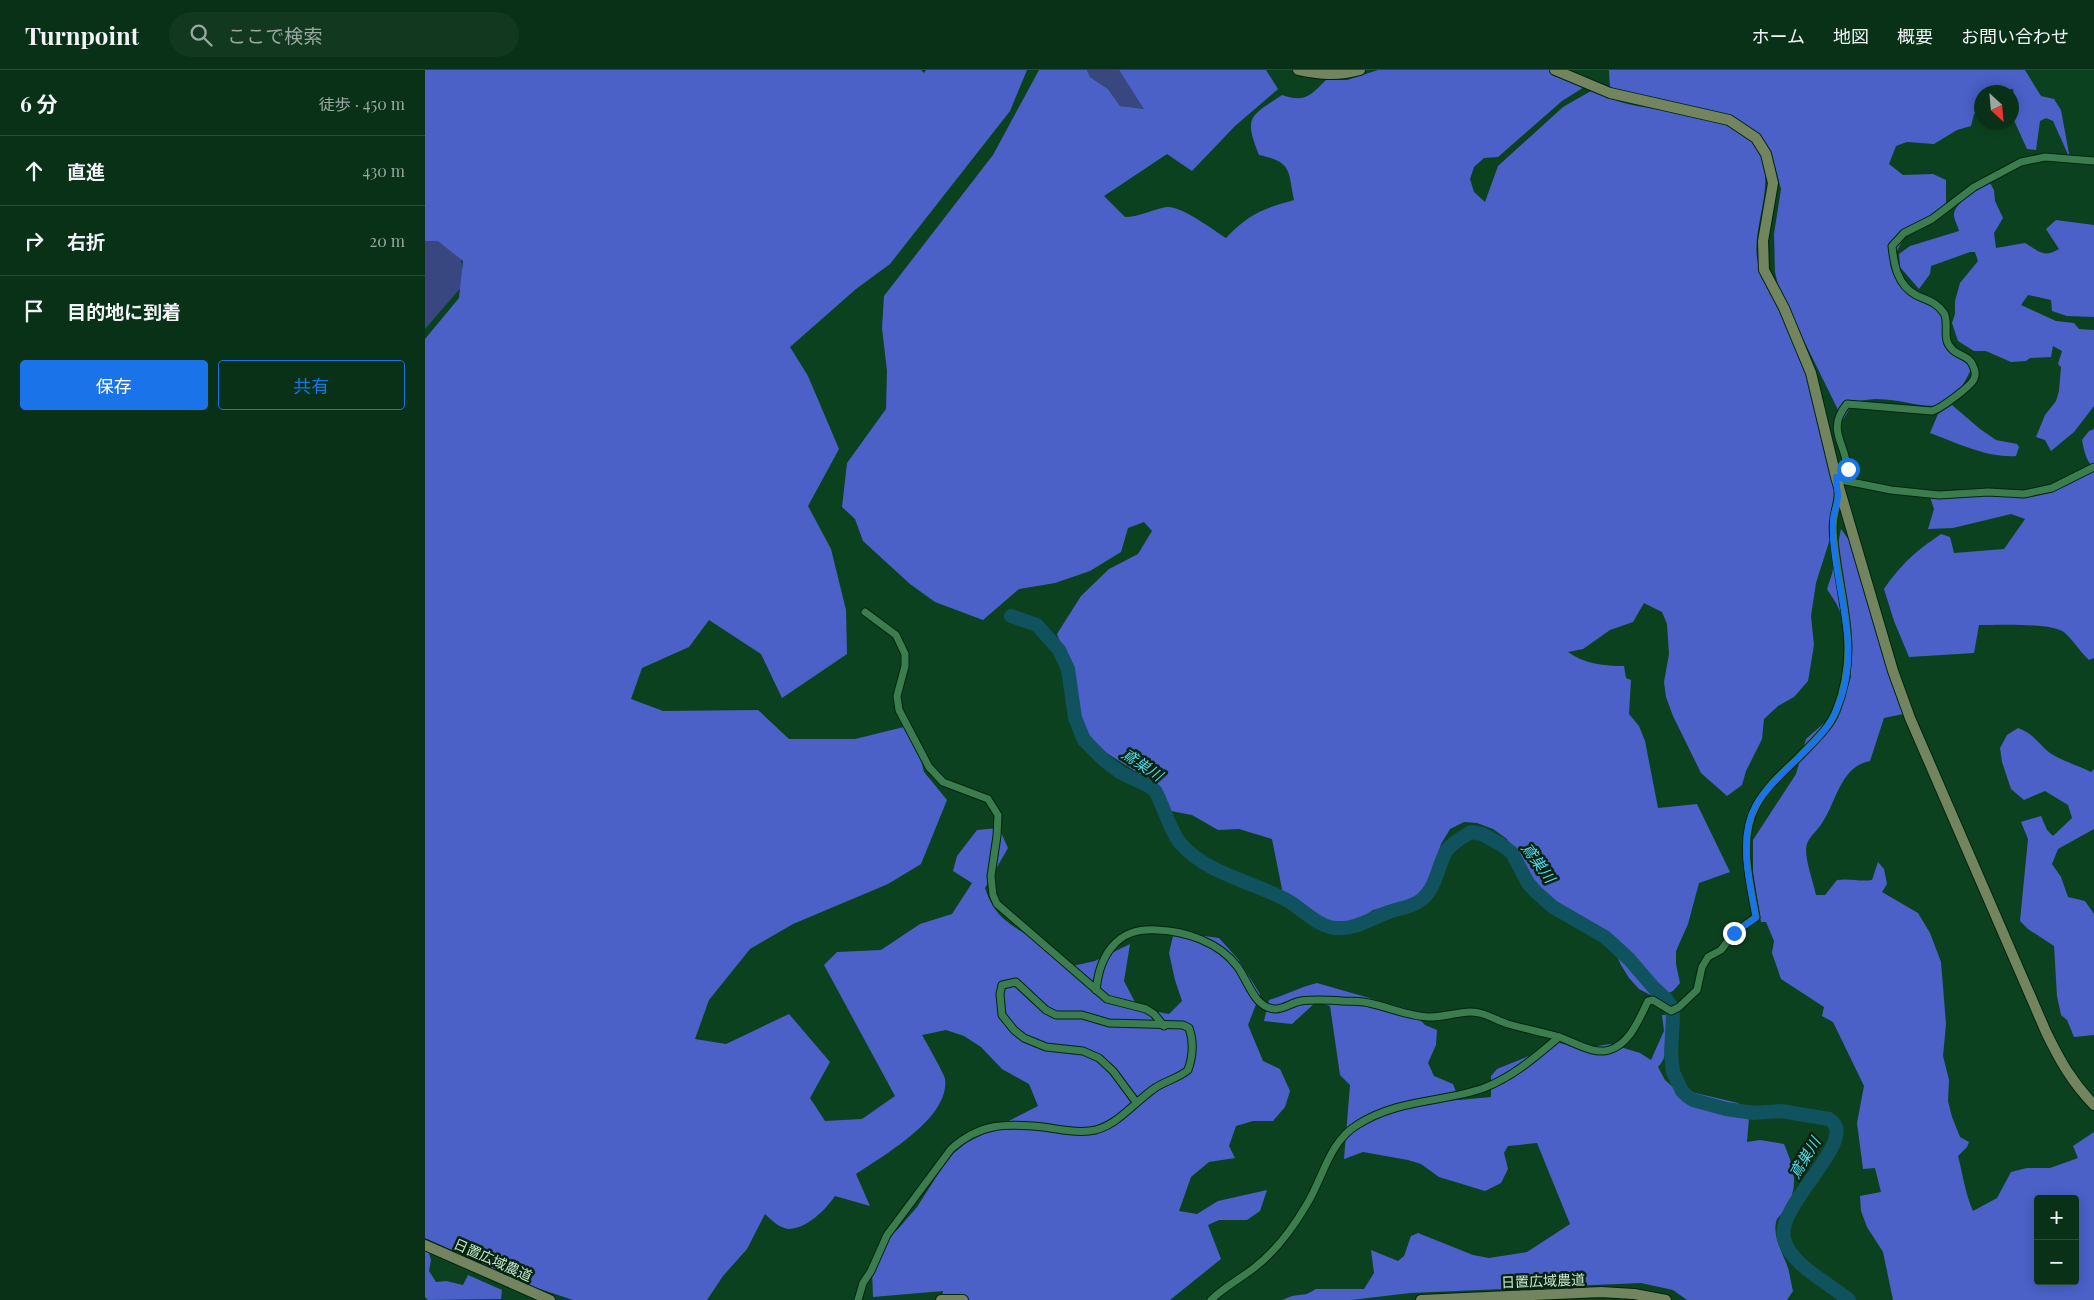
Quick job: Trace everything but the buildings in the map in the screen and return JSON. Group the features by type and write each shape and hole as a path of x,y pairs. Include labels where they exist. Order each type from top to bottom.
{"street":[{"path":"1298,70 1312,74 1335,75 1360,70"},
{"path":"1555,70 1610,93 1729,120 1756,138 1766,154 1773,183 1763,241 1764,270 1784,308 1811,373 1893,671 1930,766 2046,1032 2063,1068 2094,1105"},
{"path":"1096,990 1097,978 1103,958 1118,939 1131,932 1141,930 1163,930 1186,934 1206,941 1217,948 1237,965 1256,998 1262,1004 1276,1009 1301,1001 1320,1000 1369,1003 1413,1016 1430,1017 1467,1011 1482,1013 1505,1023 1559,1037 1599,1051 1608,1051 1619,1046 1629,1035 1648,1001 1653,1000 1671,1011 1679,1007 1697,990 1702,967 1709,957 1721,950 1734,933 1756,918 1747,865 1749,824 1755,807 1775,780 1826,728 1835,714 1845,686 1849,646 1846,613 1833,539 1833,519 1840,478 1848,469 1844,447 1837,436 1838,415 1847,404 1932,411 1941,409 1974,380 1975,371 1969,360 1951,349 1945,338 1945,315 1938,306 1913,294 1900,279 1894,267 1892,246 1904,233 1932,219 1975,187 2021,162 2045,157 2094,161"},
{"path":"1840,478 1891,490 1939,495 1988,492 2025,494 2052,488 2094,467"},
{"path":"865,612 896,635 905,654 905,666 897,696 899,710 929,767 943,782 988,799 998,815 991,876 993,895 997,904 1107,999 1146,1010 1154,1014 1164,1026"},
{"path":"858,1300 863,1283 871,1272 887,1235 951,1149 963,1138 981,1128 999,1126 1042,1127 1071,1132 1102,1128 1117,1119 1157,1087 1184,1074 1189,1066 1192,1037 1189,1028 1183,1025 1164,1026 1109,1023 1082,1015 1056,1015 1046,1010 1016,982 1002,985 1000,994 1002,1015 1014,1030 1024,1038 1046,1047 1083,1051 1099,1058 1113,1070 1136,1102"},
{"path":"1211,1300 1255,1268 1282,1241 1308,1203 1330,1154 1341,1138 1355,1125 1375,1114 1406,1104 1484,1088 1521,1070 1559,1037"},
{"name":"日置広域農道","path":"425,1245 550,1300"},
{"name":"日置広域農道","path":"1421,1300 1601,1292 1634,1294 1667,1300"},
{"path":"941,1300 963,1300"}],"shaded area":[{"path":"425,70 921,70 924,73 926,70 1027,70 1010,111 890,264 856,289 790,347 808,376 839,449 808,506 831,549 846,610 847,654 782,698 761,654 709,620 689,647 642,668 631,699 663,711 758,710 789,739 855,739 912,725 924,772 947,800 921,864 888,884 793,924 750,949 709,1000 695,1039 726,1044 789,1014 830,1062 810,1098 825,1121 862,1119 895,1096 824,965 837,952 881,950 920,924 952,914 972,883 953,871 957,856 977,830 999,828 1008,848 985,888 994,908 1000,915 1038,942 1068,967 1095,961 1130,944 1124,981 1138,1008 1169,1014 1182,1001 1169,953 1174,932 1219,938 1238,959 1260,994 1248,1025 1263,1061 1280,1069 1290,1091 1285,1107 1273,1121 1253,1121 1236,1126 1229,1146 1235,1158 1209,1162 1191,1177 1179,1211 1197,1214 1218,1201 1267,1190 1260,1211 1247,1220 1219,1220 1208,1225 1221,1259 1170,1300 942,1300 943,1291 873,1297 872,1269 877,1247 898,1229 917,1207 949,1157 966,1143 1038,1106 1029,1084 1002,1069 981,1047 964,1036 946,1030 922,1035 945,1079 944,1094 937,1108 913,1134 856,1174 870,1206 835,1196 827,1207 809,1222 802,1226 788,1229 779,1225 765,1214 747,1249 723,1276 707,1300 573,1300 534,1287 425,1238 425,339 459,298 463,261 438,241 425,241"},
{"path":"1039,70 1087,70 1090,77 1108,89 1120,106 1144,109 1119,70 1266,70 1278,89 1235,126 1192,171 1167,154 1104,196 1125,217 1136,216 1167,207 1173,208 1189,214 1226,238 1242,223 1257,213 1294,200 1287,169 1278,161 1259,155 1251,125 1256,114 1282,95 1302,98 1311,94 1326,80 1347,80 1378,70 1552,70 1589,84 1562,101 1498,157 1484,158 1474,167 1470,179 1474,192 1485,202 1498,166 1563,107 1591,91 1624,103 1689,115 1724,124 1748,137 1760,154 1765,173 1765,192 1756,250 1759,268 1769,285 1811,383 1843,498 1816,583 1811,616 1814,645 1808,681 1794,697 1778,706 1764,719 1762,739 1746,771 1742,785 1727,796 1701,773 1673,716 1666,697 1664,682 1669,654 1667,624 1662,612 1644,603 1633,622 1610,630 1583,649 1568,652 1595,664 1624,666 1626,678 1631,680 1629,714 1639,726 1645,741 1658,808 1697,804 1730,872 1699,883 1688,924 1676,951 1676,964 1680,983 1673,991 1656,998 1639,989 1621,965 1606,933 1578,917 1542,903 1526,885 1514,863 1512,849 1507,839 1493,829 1477,823 1464,822 1450,829 1441,844 1429,881 1414,899 1373,910 1356,922 1330,921 1295,913 1284,899 1272,839 1239,829 1218,830 1192,815 1171,811 1154,780 1138,773 1102,750 1086,731 1079,708 1075,681 1057,634 1081,596 1109,569 1138,554 1152,531 1144,522 1128,528 1121,552 1090,571 1055,583 1019,589 983,620 935,602 910,584 863,541 855,519 842,507 847,463 886,409 887,371 882,328 884,296 993,155"},
{"path":"1087,70 1119,70 1145,109 1120,106 1108,89 1090,77"},
{"path":"1609,70 2025,70 2041,96 2054,99 2061,110 2070,159 2053,121 2046,118 2040,121 2036,150 2027,149 2018,130 2019,85 1974,85 1974,114 1971,126 1957,130 1934,144 1907,142 1896,146 1889,164 1903,175 1933,174 1946,180 1946,204 1903,239 1890,265 1894,275 1912,297 1937,308 1946,318 1952,345 1971,369 1962,387 1952,398 1942,404 1932,406 1877,399 1854,401 1843,420 1779,290 1775,272 1774,234 1781,189 1771,152 1757,134 1730,116 1610,89"},
{"path":"1990,183 1994,190 1995,201 2003,218 1994,233 1996,248 2025,243 2044,253 2053,252 2059,249 2046,229 2056,220 2094,225 2094,317 2067,316 2052,311 2051,300 2028,295 2021,305 2056,321 2074,323 2079,329 2094,330 2094,406 2074,432 2051,451 2045,440 2036,437 2045,415 2056,401 2059,391 2061,367 2058,364 2062,351 2053,346 2051,357 2030,358 2026,361 2011,362 1986,351 1974,351 1958,341 1952,323 1955,314 1955,301 1960,283 1978,261 1975,252 1970,252 1931,266 1930,274 1919,289 1900,267 1899,254 1910,246 1959,231 1954,215 1958,205 1968,196"},
{"path":"425,232 460,251 464,284 425,329"},
{"path":"1952,405 1996,440 2017,444 2019,447 2016,456 1994,455 1930,433 1938,414"},
{"path":"2094,429 2094,468 2087,459 2082,440 2089,431"},
{"path":"2094,471 2094,658 2089,660 2068,636 2059,629 2011,625 1979,625 1974,653 1909,657 1894,621 1884,589 1897,572 1917,552 1941,534 1950,537 1954,553 2004,549 2025,519 2011,514 1953,528 1928,529 1934,509 1930,497 1949,493 2025,495 2048,493"},
{"path":"1841,529 1854,547 1908,713 1884,718 1870,761 1860,764 1846,777 1820,826 1808,841 1806,849 1807,860 1816,895 1825,895 1837,880 1872,880 1878,862 1884,869 1887,884 1882,892 1918,913 1930,933 1941,962 1946,1024 1943,1056 1949,1080 1948,1101 1960,1137 1969,1142 1967,1147 1958,1156 1973,1211 1997,1198 2011,1172 2027,1168 2050,1168 2078,1158 2073,1146 2094,1132 2094,1300 1893,1300 1883,1252 1867,1227 1861,1211 1860,1196 1881,1192 1875,1168 1863,1169 1857,1123 1864,1086 1833,1022 1822,1016 1824,1007 1781,979 1772,953 1774,941 1766,922 1761,922 1753,872 1753,840 1796,774 1806,739 1841,708 1851,677 1850,633 1827,589"},
{"path":"2018,728 2030,734 2055,756 2091,772 2094,769 2094,829 2058,849 2052,864 2061,877 2068,897 2085,901 2094,914 2094,1035 2074,1037 2067,1020 2061,1015 2057,996 2054,946 2028,929 2020,921 2028,839 2021,822 2041,816 2047,830 2053,836 2072,818 2068,805 2045,791 2024,800 2011,789 2002,762 2000,748 2007,735"},
{"path":"1317,983 1411,1010 1425,1025 1437,1030 1436,1045 1428,1063 1434,1076 1453,1084 1459,1100 1491,1097 1491,1076 1497,1069 1529,1056 1551,1040 1579,1049 1610,1044 1640,1053 1651,1060 1664,1031 1662,1015 1668,1015 1665,1056 1658,1067 1665,1080 1674,1088 1738,1103 1749,1118 1747,1142 1760,1140 1784,1144 1793,1169 1794,1185 1790,1201 1777,1219 1775,1231 1788,1268 1793,1291 1787,1300 1687,1300 1673,1290 1641,1283 1410,1293 1351,1300 1282,1300 1292,1296 1307,1294 1316,1289 1364,1289 1374,1273 1371,1250 1398,1261 1404,1256 1411,1236 1418,1233 1473,1255 1489,1258 1527,1252 1570,1224 1537,1143 1508,1146 1504,1153 1508,1169 1501,1183 1485,1191 1439,1177 1421,1164 1408,1160 1363,1152 1344,1159 1350,1085 1340,1075 1330,1006 1316,1002 1292,1024 1264,1021 1269,1000"},
{"path":"425,1249 428,1250 431,1260 429,1271 436,1282 446,1281 463,1285 468,1275 502,1290 501,1299 428,1300 425,1297"}],"waterway":[{"name":"鳶巣川","path":"1011,616 1037,625 1059,650 1068,669 1075,718 1084,740 1105,761 1121,773 1151,787 1156,792 1170,826 1180,843 1204,863 1218,871 1290,902 1311,918 1329,927 1350,927 1382,914 1411,906 1424,898 1429,892 1447,850 1455,842 1471,832 1482,834 1512,853 1528,883 1536,892 1553,907 1605,937 1629,959 1667,1000 1671,1006 1673,1017 1671,1053 1673,1072 1682,1091 1687,1096 1693,1100 1726,1109 1754,1113 1781,1111 1829,1119 1836,1128 1835,1141 1827,1156 1792,1208 1785,1224 1784,1238 1787,1247 1801,1265 1849,1300"}],"route":[{"path":"1734,933 1756,918 1747,865 1749,824 1755,807 1775,780 1826,728 1835,714 1845,686 1849,646 1846,613 1833,539 1833,519 1838,496 1836,477 1845,479 1848,469"}]}
